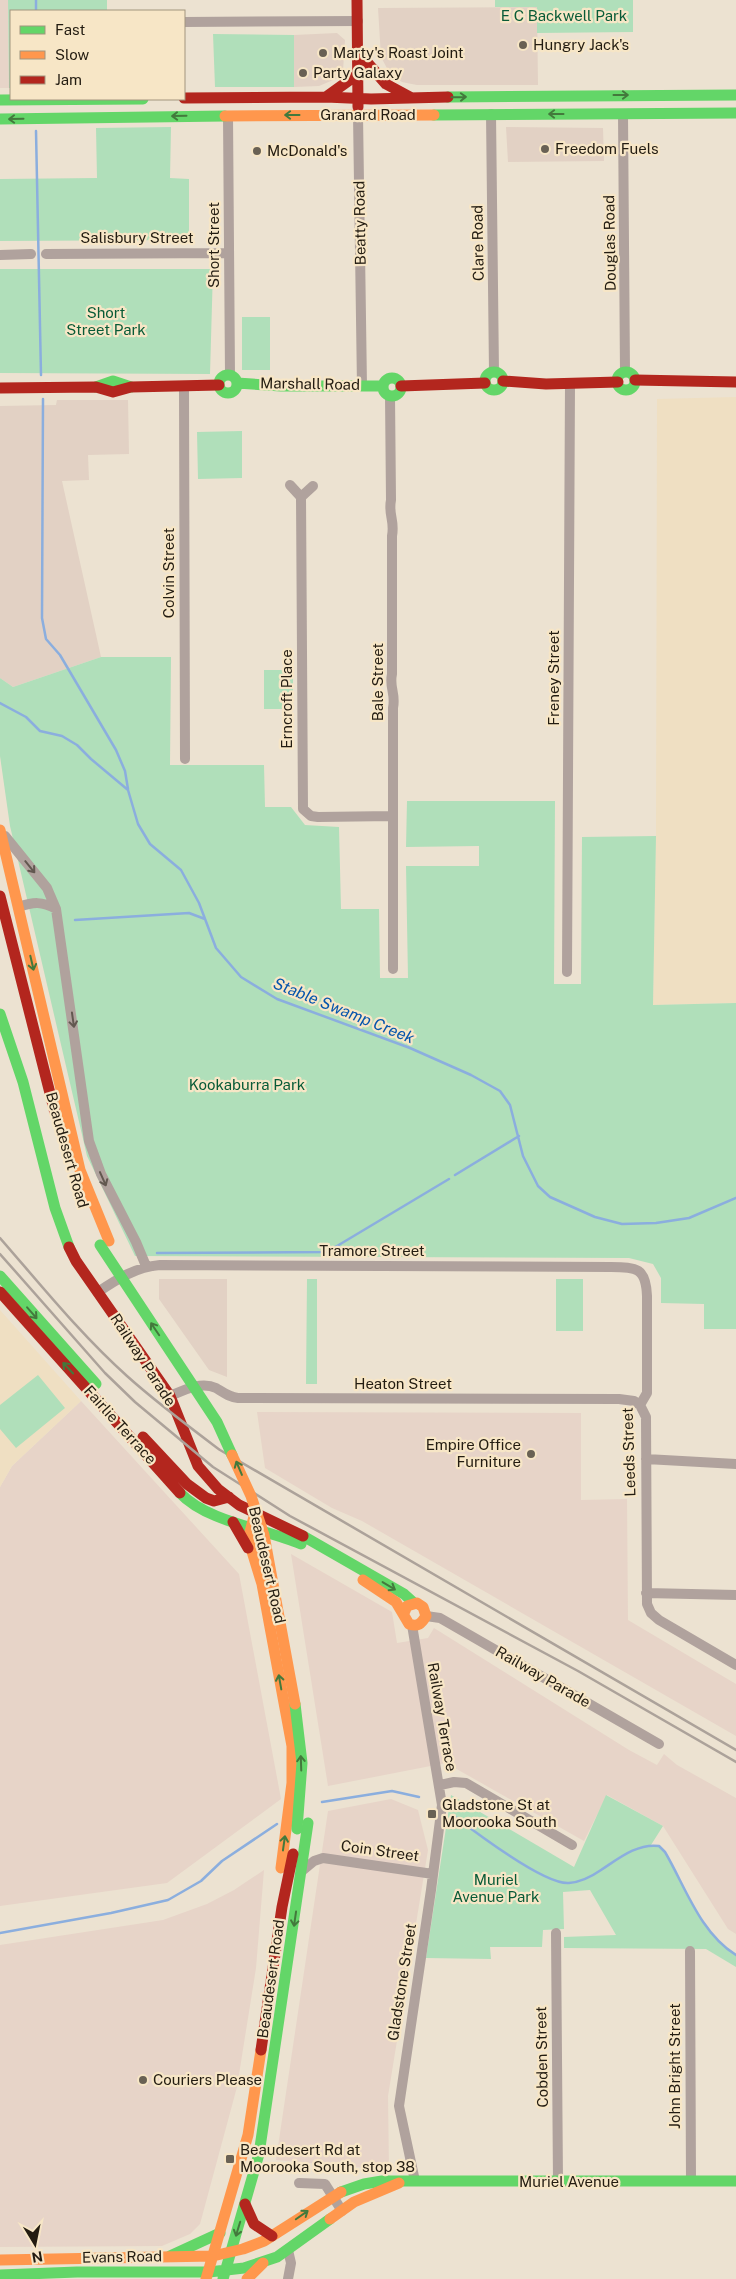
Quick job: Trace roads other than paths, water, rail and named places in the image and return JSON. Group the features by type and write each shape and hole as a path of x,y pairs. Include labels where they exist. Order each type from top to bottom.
{"main road":[{"name":"Beatty Road","path":"357,0 358,115"},
{"path":"357,51 382,82 392,90 410,97"},
{"path":"326,97 358,74"},
{"name":"Granard Road","path":"185,98 326,97 358,99 736,95"},
{"name":"Granard Road","path":"0,119 736,113"},
{"path":"494,372 501,376 503,381 500,389 494,391 488,388 485,383 488,374 494,372"},
{"path":"625,372 631,373 635,380 634,386 629,389 620,387 618,382 618,376 625,372"},
{"path":"390,378 398,380 401,386 398,393 390,396 384,391 382,386 390,378"},
{"name":"Marshall Road","path":"184,387 219,385 223,392 229,393 234,390 233,379 281,386 382,386"},
{"path":"635,380 736,382"},
{"path":"0,388 96,387 113,381 131,387 184,387"},
{"path":"503,381 570,384 618,382"},
{"path":"401,386 485,383"},
{"name":"Beaudesert Road","path":"0,829 80,1170 105,1243"},
{"name":"Beaudesert Road","path":"0,896 2,915 81,1205 226,1420 243,1452 260,1492 282,1570 307,1709 312,1755 304,1828 302,1871 259,2154 224,2275"},
{"path":"2,915 20,911"},
{"name":"Railway Parade","path":"0,1014 20,1068 60,1227 76,1261 170,1396 198,1466 218,1489 255,1513 290,1529 360,1568 404,1594 414,1603"},
{"name":"Fairlie Terrace","path":"0,1276 135,1429 180,1476 199,1492 214,1501 230,1497"},
{"name":"Fairlie Terrace","path":"0,1292 183,1496 196,1505 233,1522 255,1529"},
{"path":"196,1505 199,1492 198,1466"},
{"path":"255,1513 255,1529 274,1621 270,1628"},
{"path":"233,1522 240,1531 252,1555 262,1584 292,1746 292,1783 276,1898 282,1907"},
{"path":"252,1555 250,1540 255,1529"},
{"path":"255,1529 290,1539 305,1546 396,1602 404,1613 405,1619 412,1625 421,1624 426,1616 423,1606 414,1603 407,1606 404,1613"},
{"name":"Beaudesert Road","path":"207,2275 248,2135 282,1907 304,1828"},
{"name":"Muriel Avenue","path":"213,2256 230,2253 272,2236 332,2195 360,2184 384,2180 402,2182 736,2181"},
{"name":"Muriel Avenue","path":"207,2275 224,2275 264,2263 288,2250 368,2194 402,2182"},
{"path":"245,2204 254,2226 272,2236"},
{"path":"170,2256 220,2233"},
{"name":"Evans Road","path":"0,2260 213,2256"},
{"path":"50,2259 51,2276"},
{"path":"247,2279 264,2263"},
{"name":"Evans Road","path":"0,2276 207,2275"}],"street":[{"path":"185,22 358,21"},
{"name":"Clare Road","path":"492,114 494,372"},
{"name":"Douglas Road","path":"623,114 625,372"},
{"name":"Beatty Road","path":"358,115 362,386"},
{"name":"Short Street","path":"228,116 228,253 233,379"},
{"name":"Salisbury Street","path":"46,254 228,253"},
{"path":"0,255 32,254"},
{"name":"Freney Street","path":"567,972 570,384"},
{"name":"Colvin Street","path":"184,387 185,759"},
{"name":"Bale Street","path":"390,396 391,500 389,510 394,524 392,536 392,674 390,684 395,697 393,708 393,970"},
{"path":"290,486 301,497 313,486"},
{"name":"Erncroft Place","path":"301,497 304,809 311,816 318,817 393,816"},
{"name":"Beaudesert Road","path":"0,829 47,888 56,909 89,1141 104,1181 136,1242 146,1266"},
{"path":"20,911 32,902 43,902 56,909"},
{"name":"Tramore Street","path":"98,1292 120,1277 146,1266 628,1267 642,1273 646,1281"},
{"name":"Leeds Street","path":"646,1281 647,1385 646,1393 640,1405 646,1417 646,1593 651,1613 659,1620 736,1665"},
{"name":"Heaton Street","path":"170,1396 193,1386 203,1386 215,1388 228,1396 238,1398 626,1399 640,1405"},
{"path":"646,1459 736,1464"},
{"path":"646,1593 736,1595"},
{"name":"Railway Parade","path":"426,1616 440,1618 659,1744"},
{"name":"Railway Terrace","path":"412,1625 440,1785 454,1782 466,1784 572,1845"},
{"name":"Gladstone Street","path":"415,2181 399,2106 433,1874 441,1811 440,1785"},
{"name":"Coin Street","path":"304,1828 314,1850 323,1858"},
{"name":"Coin Street","path":"302,1871 314,1861 323,1858 433,1874"},
{"name":"Cobden Street","path":"556,1933 558,2182"},
{"name":"John Bright Street","path":"690,1951 690,2181"},
{"path":"299,2182 322,2183 342,2211"},
{"path":"288,2250 291,2263 288,2279"}],"waterway":[{"path":"36,0 36,10"},
{"path":"36,131 41,375"},
{"path":"43,399 42,618 46,639 60,655 116,750 125,771 128,789"},
{"name":"Stable Swamp Creek","path":"0,703 26,717 40,731 62,736 77,745 128,790 138,824 150,844 181,870 199,903 216,948 241,977 277,999 410,1048 471,1075 500,1091 510,1105 523,1156 538,1186 550,1197 595,1217 622,1224 656,1223 689,1218 736,1198"},
{"path":"75,920 189,913 205,919"},
{"path":"455,1175 519,1136"},
{"path":"157,1253 327,1252 449,1179"},
{"path":"322,1802 392,1791 419,1797"},
{"path":"454,1816 493,1845 528,1867 544,1876 569,1883 578,1882 590,1877 635,1849 659,1846 665,1852 703,1922 723,1946 736,1955"},
{"path":"0,1933 111,1913 168,1900 201,1881 222,1861 277,1824"}],"railway":[{"path":"0,1238 110,1360 150,1396 220,1450 736,1750"},
{"path":"0,1254 105,1373 135,1402 213,1467 290,1516 578,1671 736,1762"}],"place":[{"name":"Hungry Jack's","path":"523,45"},
{"name":"Marty's Roast Joint","path":"323,53"},
{"name":"Party Galaxy","path":"303,73"},
{"name":"Freedom Fuels","path":"545,149"},
{"name":"McDonald's","path":"257,151"},
{"name":"Empire Office Furniture","path":"531,1454"},
{"name":"Gladstone St at Moorooka South","path":"432,1814"},
{"name":"Couriers Please","path":"143,2080"},
{"name":"Beaudesert Rd at Moorooka South, stop 38","path":"230,2159"}],"park label":[{"name":"E C Backwell Park","path":"564,16"},
{"name":"Short Street Park","path":"106,322"},
{"name":"Kookaburra Park","path":"247,1085"},
{"name":"Muriel Avenue Park","path":"496,1888"}]}
